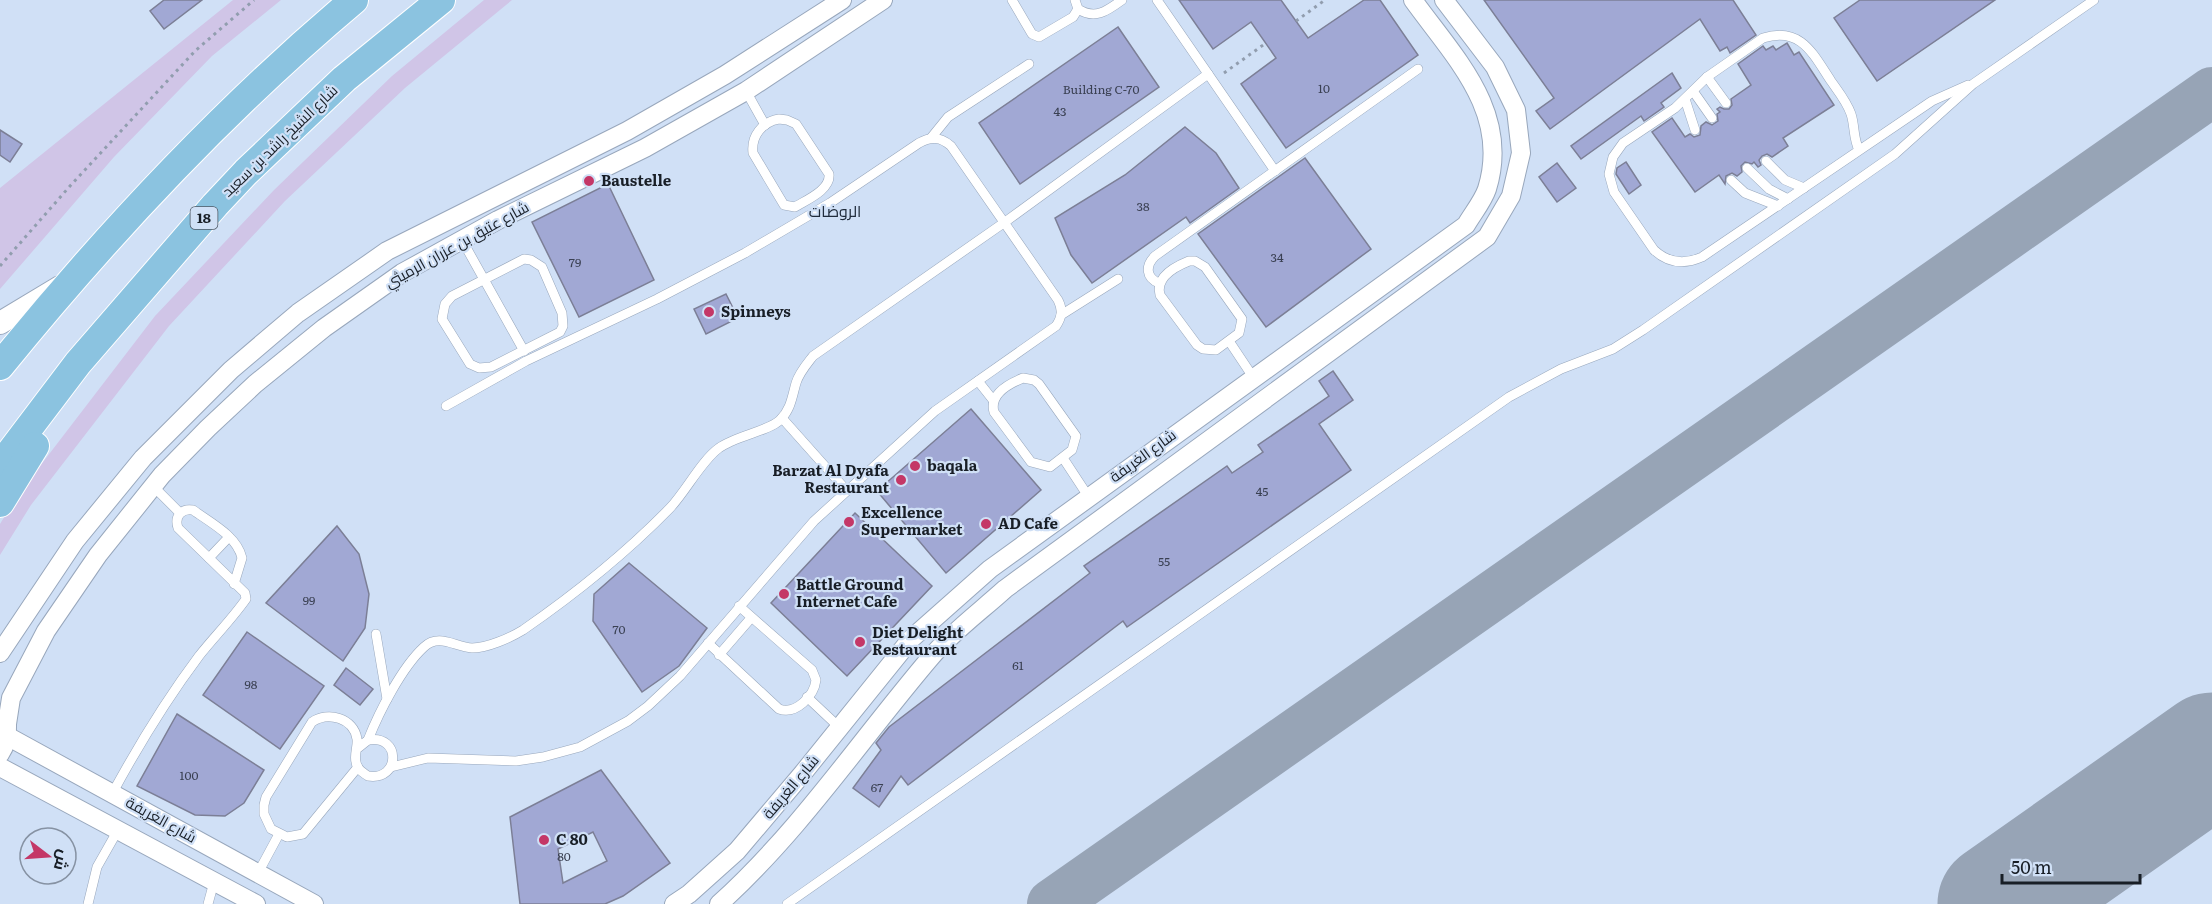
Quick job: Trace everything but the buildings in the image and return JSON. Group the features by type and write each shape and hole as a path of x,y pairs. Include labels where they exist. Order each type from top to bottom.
{"main road":[{"path":"0,366 69,282 180,160 295,50 354,0"},
{"name":"شارع الشيخ راشد بن سعيد","path":"0,466 78,363 246,172 344,79 441,0"},
{"path":"0,503 46,429 78,363"}],"street":[{"name":"شارع عتيق بن عزران الرميثي","path":"0,653 75,541 143,458 231,370 298,313 387,251 627,131 725,75 842,0"},
{"name":"شارع عتيق بن عزران الرميثي","path":"0,754 5,746 5,724 11,698 46,631 98,555 153,486 232,406 324,328 402,273 498,220 645,148 746,91 883,0"},
{"name":"شارع الغريفة","path":"674,904 689,894 737,850 840,728 911,639 990,569 1466,225 1486,190 1494,156 1490,121 1472,82 1413,0"},
{"name":"شارع الغريفة","path":"719,904 765,859 892,707 932,655 1005,589 1487,237 1511,196 1521,153 1516,110 1495,67 1451,5"},
{"path":"0,323 69,282"},
{"name":"شارع الغريفة","path":"5,724 112,794 314,904"},
{"name":"شارع الغريفة","path":"0,767 256,904"}],"lane":[{"path":"1012,0 1032,34 1039,37 1073,17 1076,4 1088,14 1099,15 1122,0"},
{"path":"1157,0 1275,171"},
{"path":"787,904 1509,397 1543,377 1613,349 1636,335 1895,154 1973,84 2094,0"},
{"path":"1859,150 1847,105 1812,52 1799,39 1781,34 1763,38 1707,77 1675,108 1623,143 1617,149 1609,174 1614,192 1654,250 1675,262 1693,261 1702,257 1932,101 1973,84"},
{"path":"446,406 526,361 667,294 830,203 919,143 931,138 948,117 1029,63"},
{"path":"1159,283 1150,278 1148,273 1150,261 1155,256 1418,69"},
{"path":"1707,77 1726,103"},
{"path":"358,748 368,740 387,699 420,652 431,642 442,640 464,646 481,647 519,632 561,603 656,521 684,492 717,449 735,439 776,424 792,402 799,375 813,357 1210,78"},
{"path":"746,91 765,125"},
{"path":"1693,91 1712,118"},
{"path":"1685,99 1695,130"},
{"path":"791,208 825,188 830,179 796,124 779,119 770,121 756,134 753,139 753,153 784,205 791,208 799,221"},
{"path":"931,138 945,140 951,146 1058,300 1061,315"},
{"path":"1766,161 1785,180 1804,188"},
{"path":"1748,168 1769,189 1788,199"},
{"path":"1731,180 1745,193 1778,206"},
{"path":"462,240 524,351"},
{"path":"524,260 531,260 542,267 562,313 563,326 560,332 524,351 491,367 470,364 442,319 442,311 448,299 524,260"},
{"path":"1189,261 1200,263 1242,319 1239,333 1216,350 1203,349 1197,345 1160,295 1159,283 1178,266 1189,261"},
{"path":"391,767 428,758 516,761 543,757 580,747 607,734 648,706 680,676 814,521 935,411 1056,326 1061,315 1118,279"},
{"path":"1228,341 1253,377"},
{"path":"978,381 993,400 994,412 1031,462 1050,467 1075,446 1076,436 1034,380 1023,378 1012,383 993,400"},
{"path":"782,418 847,491"},
{"path":"1063,458 1088,496"},
{"path":"153,486 180,513"},
{"path":"112,794 174,692 244,601 246,594 234,584 178,528 177,518 180,513 187,509 194,510 229,537 241,551 242,558 234,584"},
{"path":"209,558 229,537"},
{"path":"708,643 779,709 784,711 794,709 807,697 815,686 816,680 812,670 739,606"},
{"path":"719,655 751,618"},
{"path":"376,634 387,699"},
{"path":"807,697 840,728"},
{"path":"358,767 303,834 295,837 279,834 267,822 264,805 266,797 312,722 324,716 338,718 351,726 355,732 358,748 356,761 358,767 368,776 374,777 387,772 391,767 393,754 387,743 381,740 368,740"},
{"path":"88,904 97,867 118,830"},
{"path":"258,873 279,834"},
{"path":"208,904 214,882"}],"path":[{"path":"0,266 70,186 195,51 254,0"},
{"path":"1296,21 1325,0"},
{"path":"1210,78 1266,43"}],"shaded area":[{"path":"233,0 281,0 212,56 114,157 0,289 0,188"},
{"path":"484,0 512,0 405,88 285,201 169,326 31,505 0,555 0,524 17,496 155,316 274,190 392,76"}],"taxiway":[{"path":"1052,904 2212,92"}],"runway":[{"path":"1999,904 2212,754"}],"place":[{"name":"Baustelle","path":"589,181"},
{"name":"Spinneys","path":"709,312"},
{"name":"baqala","path":"915,466"},
{"name":"Barzat Al Dyafa Restaurant","path":"901,480"},
{"name":"Excellence Supermarket","path":"849,522"},
{"name":"AD Cafe","path":"986,524"},
{"name":"Battle Ground Internet Cafe","path":"784,594"},
{"name":"Diet Delight Restaurant","path":"860,642"},
{"name":"C 80","path":"544,840"}],"district":[{"name":"الروضات","path":"835,211"}]}
